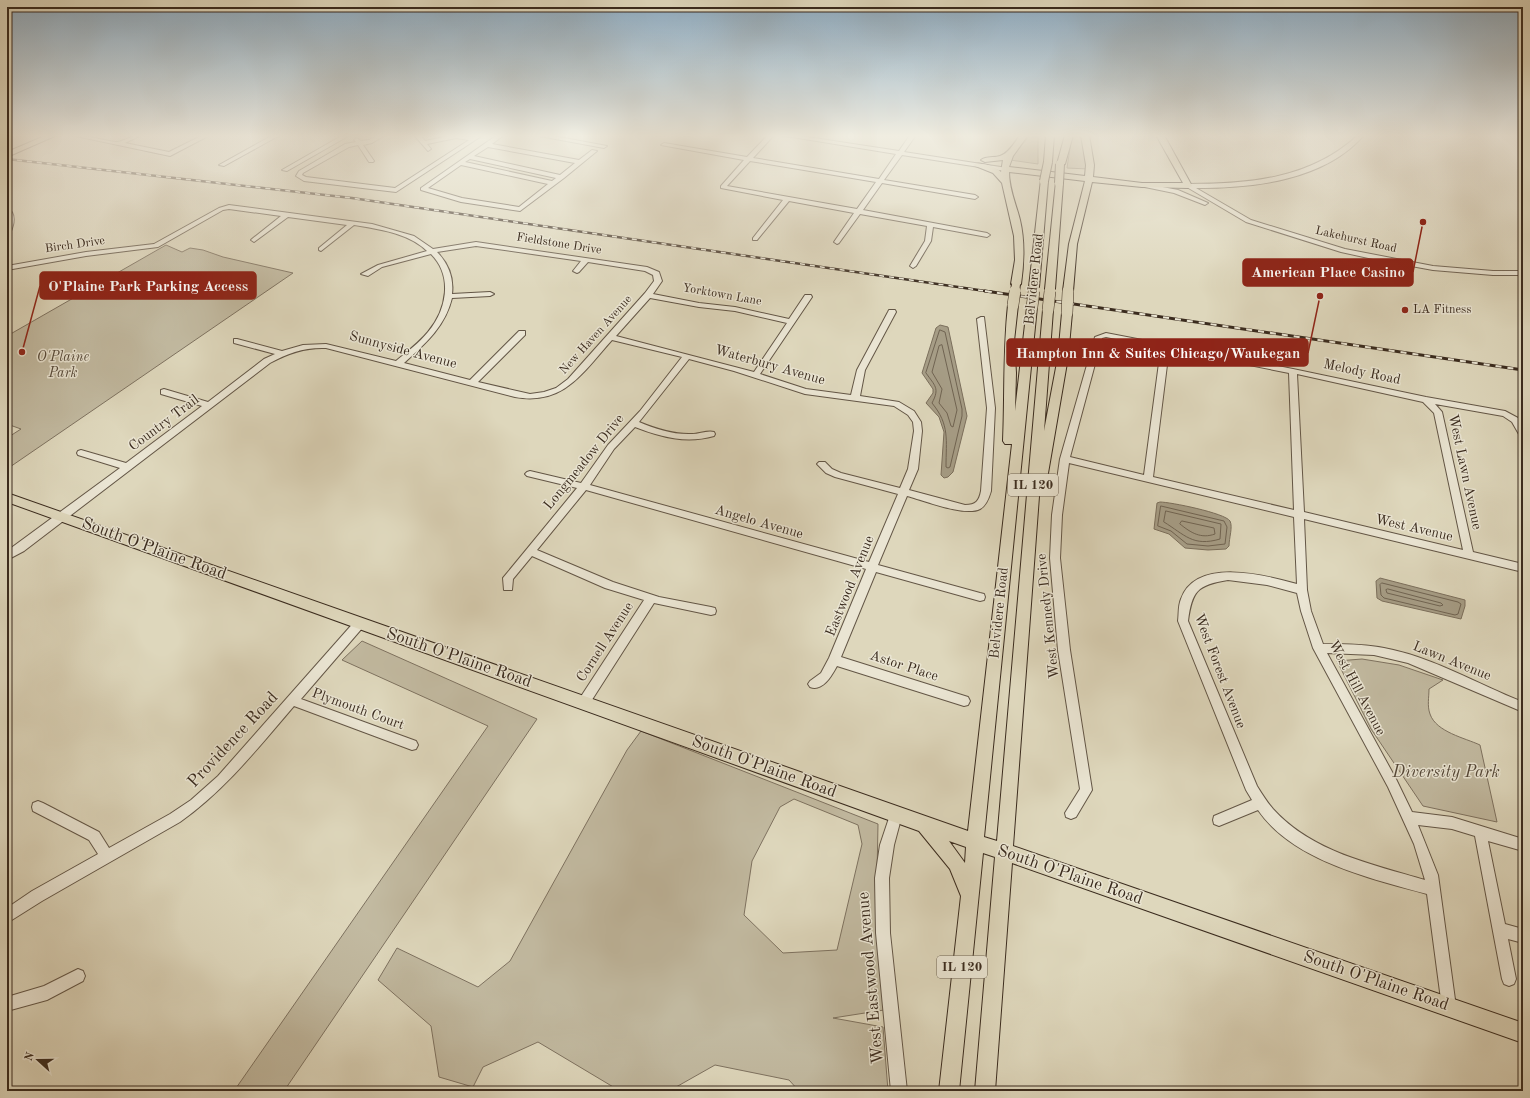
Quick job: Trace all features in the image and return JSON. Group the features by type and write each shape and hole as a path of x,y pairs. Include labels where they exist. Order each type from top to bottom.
{"main road":[{"path":"1006,186 1016,220 1019,240 1019,260 1009,341 1012,373 1006,542"},
{"name":"Belvidere Road","path":"949,1091 1044,186"},
{"name":"Belvidere Road","path":"985,1091 1026,566 1059,186"},
{"path":"1026,566 1063,357 1072,251 1087,186"},
{"path":"1086,194 1094,186"},
{"name":"South O'Plaine Road","path":"7,496 975,843 1091,881 1523,1033"},
{"path":"925,825 956,864 970,896"}],"street":[{"path":"365,186 396,190 402,186"},
{"path":"427,186 423,189 461,200 520,209 549,186"},
{"path":"723,186 724,188 987,236"},
{"path":"837,242 876,186"},
{"path":"911,186 975,197"},
{"path":"1144,186 1176,191 1206,203"},
{"name":"Lakehurst Road","path":"1188,186 1192,192 1206,203 1228,214 1236,214"},
{"name":"Lakehurst Road","path":"1188,186 1236,214 1301,239 1368,256 1462,271 1523,272"},
{"path":"754,239 787,199"},
{"name":"Birch Drive","path":"7,268 78,255 156,246 221,209 229,207 352,224 398,233 419,241 433,251"},
{"path":"7,210 10,214 11,223 7,233"},
{"path":"254,240 287,215"},
{"path":"322,249 352,224"},
{"path":"913,266 928,241 930,225"},
{"name":"Fieldstone Drive","path":"365,274 380,266 433,251 456,246 484,244 647,269 656,274 658,281 648,295"},
{"path":"398,364 422,343 435,328 442,315 448,296 450,284 447,272 433,251"},
{"path":"577,271 586,260"},
{"path":"448,296 490,294"},
{"name":"Yorktown Lane","path":"648,295 699,305 736,309 792,322"},
{"name":"New Haven Avenue","path":"515,394 531,397 543,396 560,390 611,337 648,295"},
{"path":"756,374 808,297"},
{"path":"855,398 861,370 892,312"},
{"path":"822,464 829,471 838,475 971,509 980,506 983,501 987,480 991,408 981,319"},
{"path":"472,383 522,333"},
{"name":"West Kennedy Drive","path":"1071,813 1086,790 1064,650 1055,558 1057,516 1065,459 1098,340 1099,337 1106,335 1116,337"},
{"name":"Waterbury Avenue","path":"611,337 756,374 805,391 896,404 911,413 917,422 918,431 913,469 903,492"},
{"name":"Melody Road","path":"1116,337 1293,371 1426,400 1505,414 1515,420 1523,434"},
{"path":"237,341 282,353"},
{"name":"Sunnyside Avenue","path":"282,353 308,346 326,346 515,394"},
{"path":"1148,480 1165,347"},
{"name":"Country Trail","path":"7,556 20,548 267,361 282,353"},
{"name":"Longmeadow Drive","path":"508,587 508,578 584,486 611,447 633,423 686,357"},
{"name":"West Hill Avenue","path":"1293,371 1302,590 1306,610 1319,648 1392,783 1422,850 1431,875 1449,1007"},
{"path":"164,392 208,405"},
{"name":"West Lawn Avenue","path":"1426,400 1438,412 1469,555"},
{"path":"633,423 672,435 691,438 702,438 711,434"},
{"path":"81,452 127,467"},
{"name":"West Avenue","path":"1065,459 1148,480 1523,568"},
{"name":"Angelo Avenue","path":"530,474 584,486 872,568 980,597"},
{"name":"Eastwood Avenue","path":"814,684 825,676 834,660 903,492"},
{"path":"531,552 609,585 651,598 711,611"},
{"name":"West Forest Avenue","path":"1302,590 1243,576 1223,576 1199,584 1187,596 1184,603 1183,621 1192,646 1252,790 1259,803 1278,825 1307,846 1341,861 1433,889"},
{"name":"Cornell Avenue","path":"584,702 651,598"},
{"name":"Providence Road","path":"7,916 37,896 175,818 195,804 222,780 360,623"},
{"name":"Lawn Avenue","path":"1319,648 1364,650 1392,654 1427,664 1523,707"},
{"name":"Astor Place","path":"834,660 964,701"},
{"name":"Plymouth Court","path":"293,701 412,745"},
{"path":"1219,820 1259,803"},
{"path":"38,806 94,836 107,856"},
{"name":"West Eastwood Avenue","path":"896,815 886,845 882,878 883,933 899,1091"},
{"path":"1408,818 1452,823 1523,845"},
{"path":"1480,831 1509,979"},
{"path":"1499,928 1523,936"},
{"path":"7,1004 47,992 78,976"}],"green space":[{"name":"O'Plaine Park","path":"166,245 182,252 190,248 203,250 223,257 293,273 7,469 7,438 21,429 7,424 7,336"},
{"path":"362,641 537,719 284,1091 234,1091 488,726 342,660"},
{"name":"Diversity Park","path":"1362,659 1399,665 1443,680 1429,689 1428,705 1430,714 1433,720 1445,730 1480,745 1497,822 1423,806 1371,729 1337,661"},
{"path":"641,731 878,824 876,926 884,1010 833,1018 883,1027 888,1091 799,1091 789,1080 715,1065 669,1091 620,1091 538,1042 483,1067 473,1087 439,1077 431,1026 378,980 397,948 478,987 510,961 627,750","holes":["794,799 858,825 862,844 837,950 783,953 744,915 752,861 780,807"]}],"water":[{"path":"940,325 948,327 967,416 953,472 948,477 944,478 941,475 944,432 939,417 926,403 933,393 933,389 922,373 936,328"},
{"path":"1160,502 1197,508 1226,518 1231,523 1229,546 1226,549 1208,550 1185,548 1169,534 1154,529 1157,503"},
{"path":"1380,578 1465,600 1465,606 1461,619 1382,601 1377,598 1376,581"}],"railway":[{"path":"248,186 352,198 992,292"},
{"path":"985,291 1523,370"}],"place":[{"name":"American Place Casino","path":"1423,222"},
{"name":"Hampton Inn & Suites Chicago/Waukegan","path":"1320,296"},
{"name":"LA Fitness","path":"1405,310"},
{"name":"O'Plaine Park Parking Access","path":"22,352"}]}
